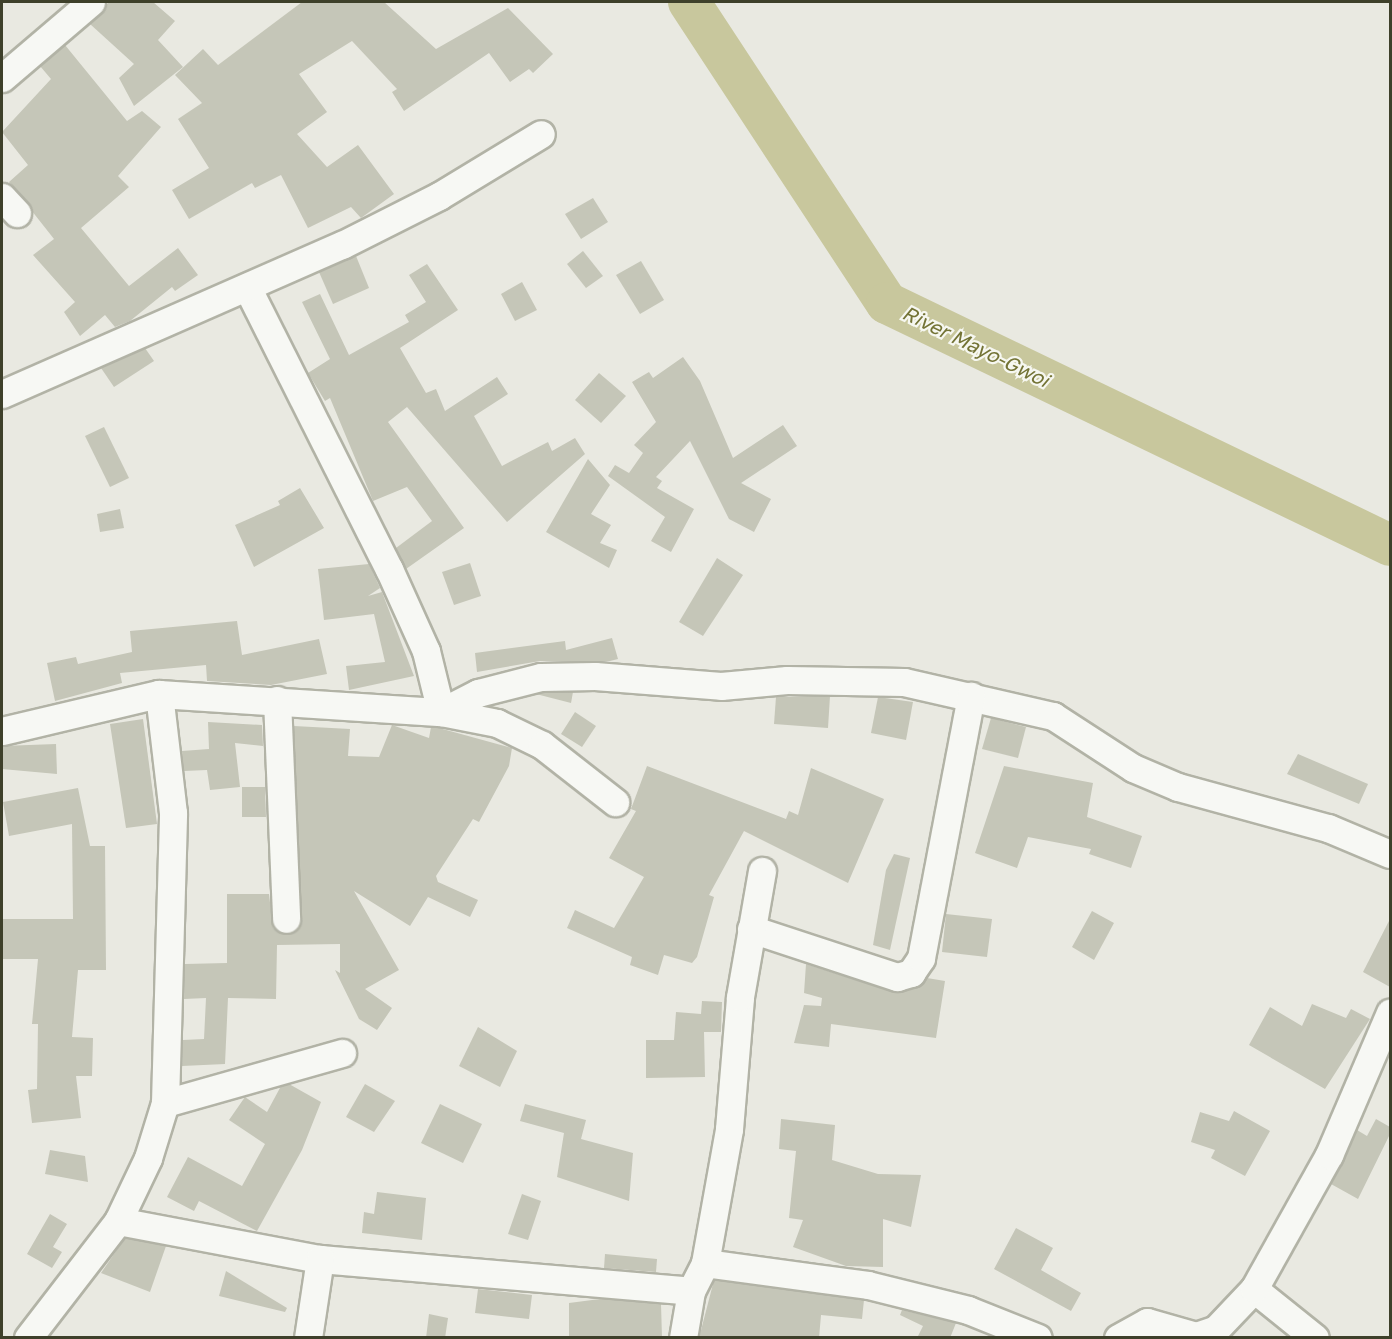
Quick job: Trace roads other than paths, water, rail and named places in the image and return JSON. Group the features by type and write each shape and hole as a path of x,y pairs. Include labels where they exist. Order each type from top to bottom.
{"street":[{"path":"2,78 76,6"},
{"path":"2,394 247,287 439,196 541,134"},
{"path":"247,287 389,569 426,651 441,712"},
{"path":"441,712 488,691 541,677 584,676 722,686 787,680 904,682 1053,716 1132,768 1178,787 1328,828 1390,854"},
{"path":"2,731 159,694 441,712 497,723 542,745 615,802"},
{"path":"28,1338 118,1221 148,1158 165,1103 173,813 159,694"},
{"path":"751,929 897,977 911,973 921,958 971,696"},
{"path":"277,700 286,919"},
{"path":"684,1338 691,1291 705,1263 729,1129 751,929 762,871"},
{"path":"1118,1338 1147,1322 1196,1336 1216,1329 1254,1289 1329,1155 1390,1013"},
{"path":"165,1103 342,1053"},
{"path":"118,1221 320,1259 691,1291"},
{"path":"308,1338 320,1259"},
{"path":"705,1263 868,1285 969,1310 1038,1338"},
{"path":"1254,1289 1315,1338"}],"waterway":[{"name":"River Mayo-Gwoi","path":"689,2 887,303 1390,545"}]}
